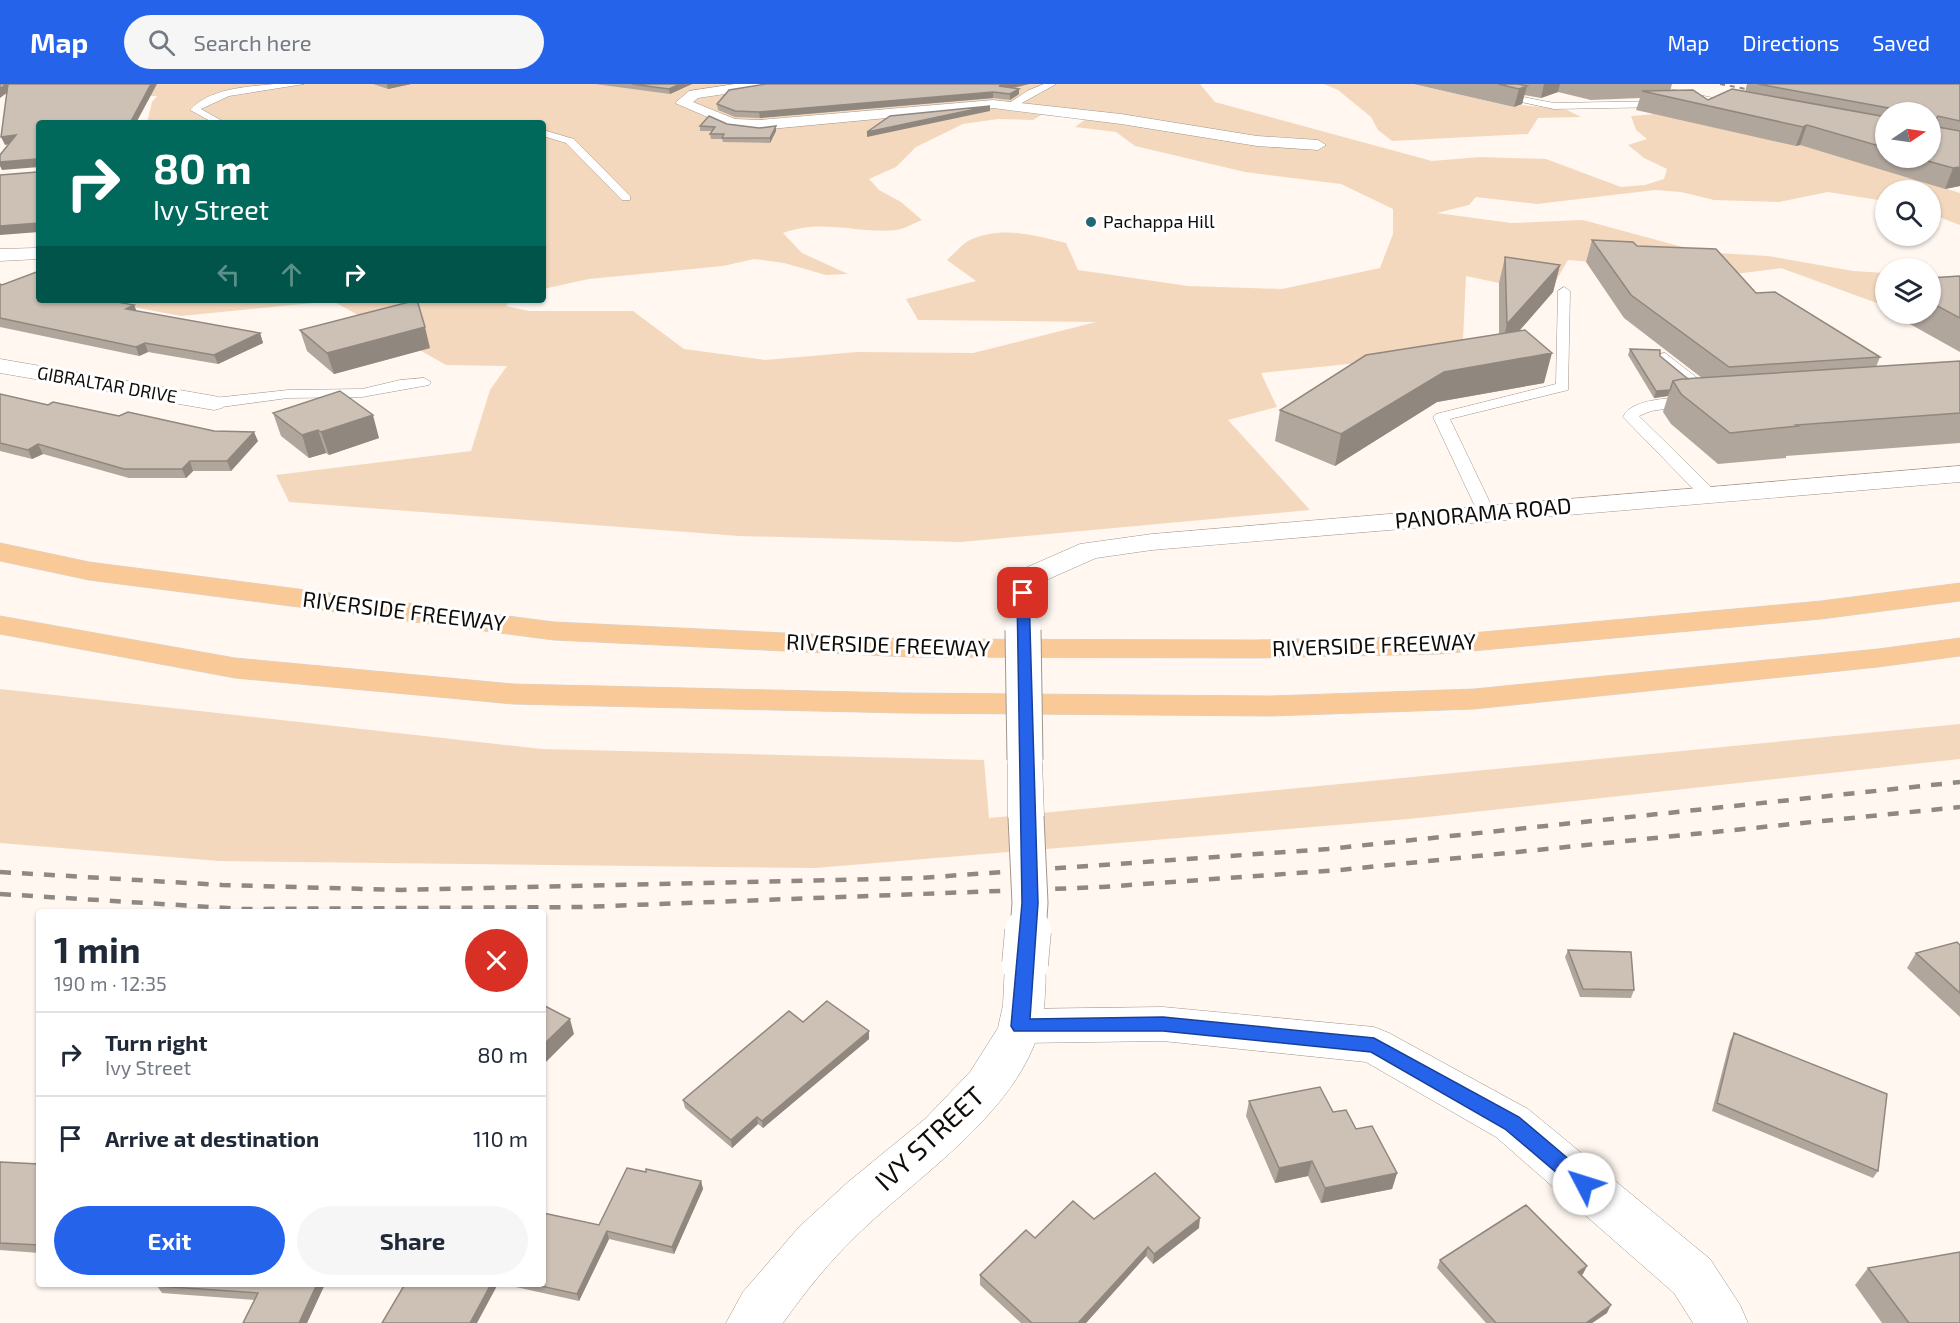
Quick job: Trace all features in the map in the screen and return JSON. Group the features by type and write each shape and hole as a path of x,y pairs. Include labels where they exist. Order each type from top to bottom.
{"highway":[{"name":"RIVERSIDE FREEWAY","path":"0,552 89,571 554,631 910,648 1256,649 1439,645 1821,610 1960,592"},
{"path":"0,625 235,668 513,694 902,704 1271,706 1474,699 1878,658 1960,647"}],"street":[{"path":"765,84 694,94 682,103 733,123 760,125 993,104 1121,119 1257,141 1318,146"},
{"path":"0,255 35,254"},
{"name":"GIBRALTAR DRIVE","path":"0,366 214,403"},
{"name":"PANORAMA ROAD","path":"1023,593 1033,574 1090,550 1152,542 1960,474"},
{"name":"IVY STREET","path":"753,1314 841,1218 925,1148 989,1086 1020,1026 1030,903 1026,817 1023,593"},
{"path":"1020,1026 1163,1024 1374,1045 1512,1123 1692,1276 1722,1323"}],"lane":[{"path":"215,120 195,110 198,105 224,95 300,84"},
{"path":"1010,106 1030,93 1052,84"},
{"path":"1442,84 1554,106 1682,104 1713,100"},
{"path":"1630,84 1748,106"},
{"path":"546,134 570,141 626,198"},
{"path":"1486,513 1441,417 1563,387 1564,291"},
{"path":"1665,357 1722,399 1648,406 1632,414 1631,417 1708,494"},
{"path":"214,403 288,394 362,393 400,384 424,382"}],"shaded area":[{"path":"115,84 1200,84 1215,102 1432,161 1480,157 1546,159 1621,187 1645,185 1664,179 1667,169 1644,158 1628,145 1647,139 1636,130 1631,116 1655,114 1806,146 1917,180 1875,180 1875,199 1828,192 1779,202 1714,200 1681,192 1655,190 1537,204 1476,197 1469,205 1437,213 1511,223 1583,220 1701,252 1768,256 1853,271 1875,272 1875,302 1781,268 1736,274 1568,260 1554,284 1499,283 1466,276 1463,340 1446,354 1261,373 1277,407 1228,420 1310,510 961,542 739,536 289,502 276,475 471,451 490,390 507,366 446,365 337,303 509,303 506,306 529,311 633,311 684,349 765,360 857,352 973,353 1096,322 918,320 906,299 976,281 947,260 965,243 980,236 1005,232 1066,243 1078,270 1188,286 1282,289 1380,268 1393,234 1393,209 1341,184 1245,172 1135,146 1116,132 1075,127 1086,119 1041,115 1033,120 998,119 963,124 916,147 896,167 869,179 879,190 901,202 922,220 896,230 812,227 783,233 802,253 848,274 826,275 784,263 754,259 723,266 589,279 546,288 546,120 148,120 152,102 157,96 137,96"},
{"path":"1324,84 1412,84 1514,107 1522,105 1567,110 1581,117 1538,118 1528,134 1392,141 1378,130 1371,117 1338,90"},
{"path":"1941,187 1960,193 1960,225 1941,218"},
{"path":"130,303 313,303 181,316 128,306"},
{"path":"0,689 542,749 984,760 989,818 1960,724 1960,759 1409,819 815,868 219,861 0,843"}],"building":[{"path":"8,84 151,84 132,120 36,120 36,159 0,162 0,155 16,135 1,137"},
{"path":"632,84 680,84 669,89"},
{"path":"766,84 1008,84 999,86 1019,89 1010,94 993,92 759,112 735,111 717,104 729,90"},
{"path":"1498,84 1518,84 1527,86 1519,89"},
{"path":"1758,84 1960,84 1960,121 1941,117 1941,102 1875,102 1875,106"},
{"path":"1732,89 1875,115 1875,145 1807,125 1803,127 1642,91 1693,90 1708,100"},
{"path":"990,106 867,132 890,116"},
{"path":"709,116 727,124 759,128 776,126 770,138 722,138 724,134 710,134 715,127 700,126"},
{"path":"1941,128 1960,131 1960,167 1953,168 1941,165"},
{"path":"36,172 36,223 0,226 0,175"},
{"path":"1592,240 1633,242 1637,246 1716,249 1756,293 1775,292 1880,357 1729,367 1631,295"},
{"path":"1505,257 1560,265 1507,324"},
{"path":"36,272 36,303 123,303 134,305 126,309 260,333 214,355 145,343 136,347 0,318 0,284"},
{"path":"1960,276 1960,318 1941,308 1941,277"},
{"path":"405,303 418,303 425,327 327,353 300,330"},
{"path":"1525,330 1552,353 1444,372 1341,434 1280,410 1366,355"},
{"path":"1630,349 1660,350 1660,356 1688,379 1673,381 1670,390 1656,391"},
{"path":"1960,361 1960,413 1796,425 1798,426 1730,433 1681,394 1673,381 1682,379"},
{"path":"340,391 373,415 321,432 318,430 302,435 273,413"},
{"path":"0,394 48,405 53,402 119,416 128,412 214,431 254,432 227,461 190,461 182,469 124,469 38,444 28,450 0,443"},
{"path":"1957,942 1960,945 1960,993 1916,953"},
{"path":"1568,950 1631,952 1634,990 1583,989"},
{"path":"827,1001 869,1031 762,1121 757,1117 731,1140 683,1100 789,1011 803,1022"},
{"path":"546,1007 570,1019 546,1042"},
{"path":"1734,1033 1887,1094 1878,1171 1717,1103"},
{"path":"1320,1087 1333,1112 1346,1110 1356,1129 1372,1126 1397,1173 1325,1188 1312,1161 1279,1168 1249,1101"},
{"path":"0,1162 36,1164 36,1245 0,1243"},
{"path":"627,1168 646,1172 646,1169 701,1181 672,1247 607,1231 577,1294 546,1287 546,1214 599,1225"},
{"path":"1155,1173 1200,1218 1154,1254 1148,1247 1078,1323 1032,1323 980,1275 1026,1230 1035,1238 1073,1201 1094,1219"},
{"path":"1526,1205 1587,1266 1578,1272 1611,1305 1586,1323 1496,1323 1440,1260"},
{"path":"1960,1252 1960,1323 1909,1323 1868,1268"},
{"path":"171,1287 316,1287 299,1323 243,1323 258,1293"},
{"path":"403,1287 489,1287 470,1323 382,1323"}],"railway":[{"path":"1720,84 1762,92"},
{"path":"0,872 222,885 401,890 919,878 1328,849 1960,782"},
{"path":"0,894 243,909 582,907 1102,887 1340,870 1960,807"}],"place":[{"name":"Pachappa Hill","path":"1091,222"}],"route":[{"path":"1023,593 1026,817 1030,903 1020,1026 1163,1024 1374,1045 1512,1123 1584,1184"}]}
